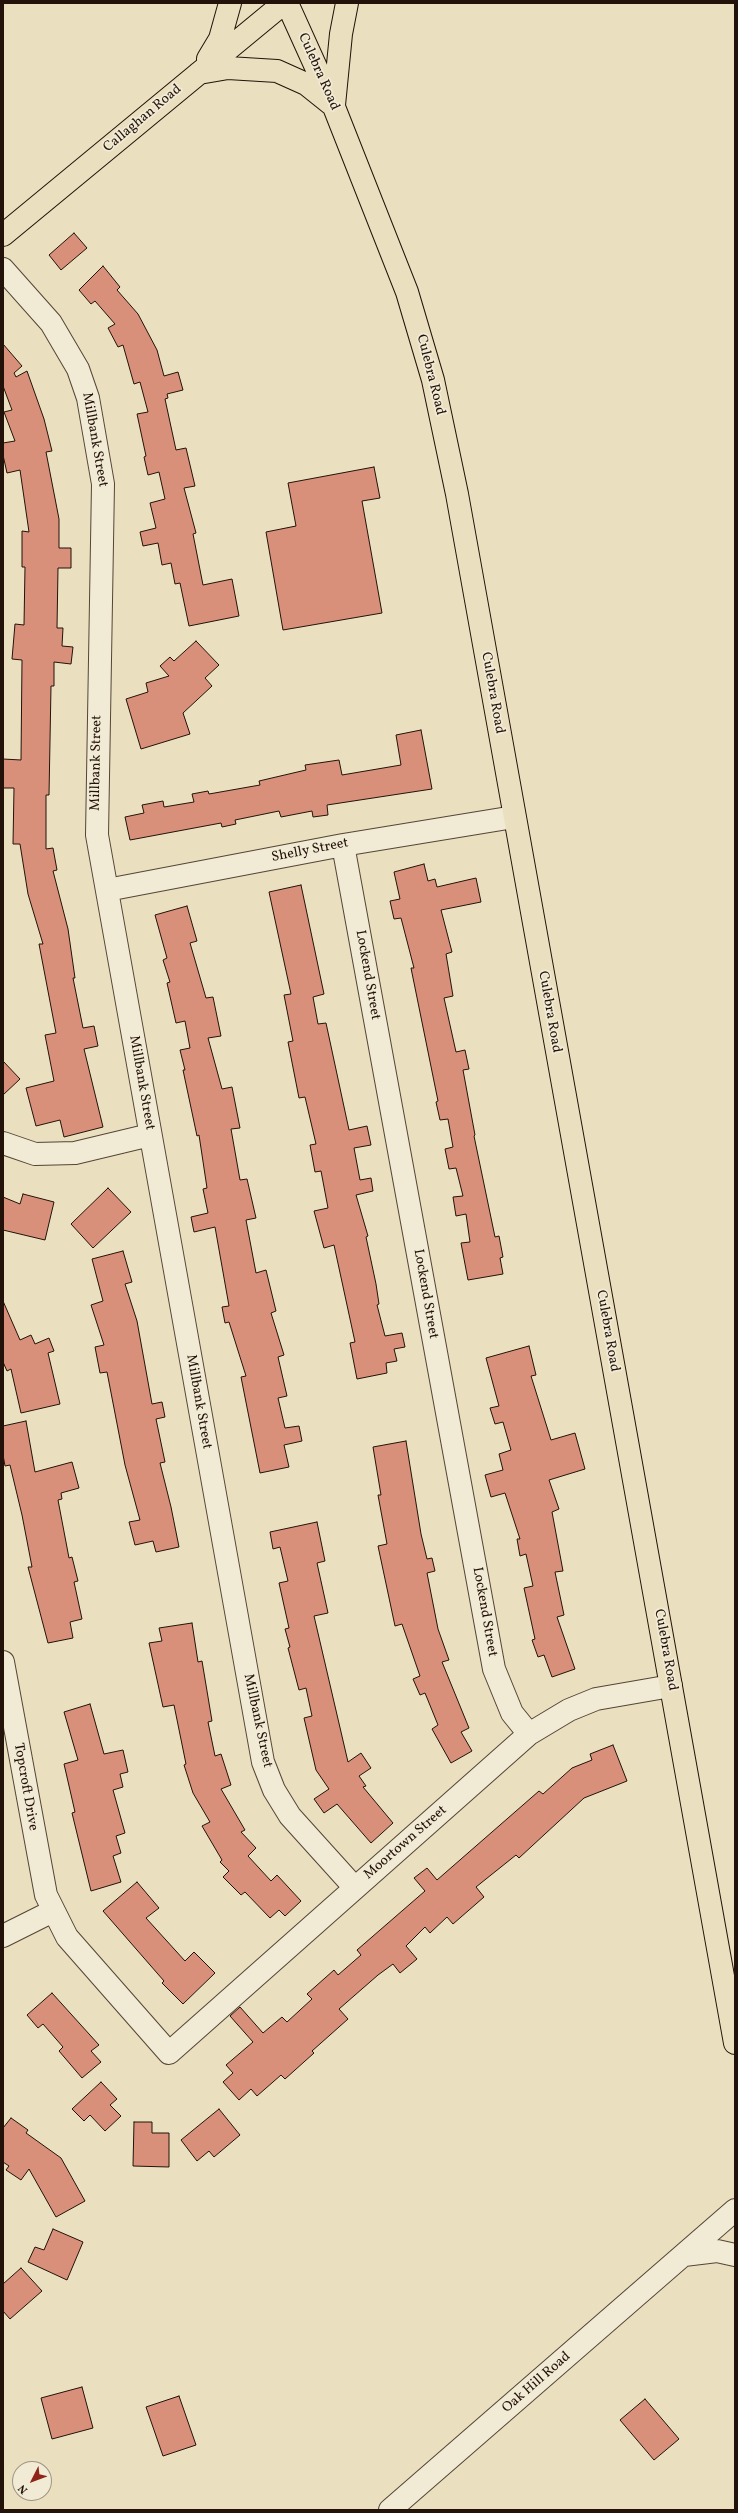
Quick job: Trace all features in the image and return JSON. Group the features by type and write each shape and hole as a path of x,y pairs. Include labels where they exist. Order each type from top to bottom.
{"main road":[{"path":"198,73 220,39 230,3"},
{"name":"Callaghan Road","path":"3,235 284,3"},
{"name":"Culebra Road","path":"287,3 334,107 408,292 433,380 457,494 735,2043"},
{"path":"334,107 341,34 347,3"},
{"path":"198,73 228,68 277,71 306,84 334,107"}],"street":[{"name":"Millbank Street","path":"7,281 51,323 78,369 88,398 103,484 96,820 150,1135 263,1762 274,1790 290,1816 355,1888"},
{"name":"Shelly Street","path":"107,890 343,845 514,818"},
{"name":"Lockend Street","path":"343,845 494,1669 512,1713 529,1734"},
{"path":"3,1142 35,1154 75,1153 150,1135"},
{"name":"Topcroft Drive","path":"3,1662 42,1879 53,1911 67,1937 169,2053"},
{"name":"Moortown Street","path":"169,2053 529,1734 569,1710 596,1699 671,1686"},
{"path":"3,1936 53,1911"},
{"name":"Oak Hill Road","path":"390,2510 735,2210"},
{"path":"684,2255 717,2251 735,2255"}],"building":[{"path":"74,233 87,248 61,270 49,255"},
{"path":"103,266 120,287 117,290 138,314 157,350 164,376 178,372 183,390 167,394 168,398 165,399 176,450 186,448 195,486 184,488 196,533 193,534 203,585 232,579 239,616 189,626 180,583 175,584 171,563 162,565 158,543 143,546 140,532 156,528 150,503 165,499 159,472 148,475 144,457 146,456 137,414 148,412 140,382 134,384 123,345 118,347 108,328 115,324 95,301 91,304 79,290"},
{"path":"3,344 22,366 14,373 16,377 27,371 44,419 52,451 46,452 59,519 59,548 71,548 71,568 58,568 57,628 63,628 62,646 73,647 71,664 54,662 54,686 51,686 49,795 46,795 46,849 53,848 57,870 53,871 68,929 75,978 73,978 83,1028 94,1026 98,1046 84,1049 103,1127 64,1137 60,1120 36,1126 26,1088 54,1081 45,1035 56,1033 39,944 43,944 28,894 20,844 13,844 14,788 3,788 3,759 21,760 22,660 12,659 15,624 24,625 25,567 22,567 22,531 29,532 20,470 7,473 3,455 3,443 15,441 4,412 12,410 3,386"},
{"path":"374,467 380,498 362,501 382,613 283,630 266,532 296,526 288,483"},
{"path":"196,641 219,665 205,678 212,686 183,713 190,734 141,749 126,699 148,692 146,683 169,676 160,666 170,657 174,661"},
{"path":"421,730 432,789 327,805 328,815 313,817 312,811 281,817 279,811 235,820 236,824 222,827 221,823 130,840 125,817 144,813 142,805 163,801 164,807 194,802 192,794 208,791 209,794 260,785 259,781 306,770 305,765 339,760 342,775 401,765 396,735"},
{"path":"424,864 428,881 435,879 437,887 476,878 481,902 441,910 452,952 446,954 453,996 444,998 456,1052 465,1050 469,1069 463,1070 474,1136 495,1237 499,1236 503,1257 500,1258 503,1274 468,1280 461,1243 470,1242 466,1214 456,1216 453,1197 463,1196 456,1168 449,1169 445,1149 453,1147 448,1119 440,1120 436,1102 438,1101 411,968 414,968 401,918 394,919 390,901 400,899 394,872"},
{"path":"301,885 324,994 313,997 318,1024 326,1023 349,1130 367,1126 371,1145 354,1148 360,1180 371,1178 373,1191 356,1195 368,1236 366,1237 379,1304 377,1305 385,1336 402,1333 405,1347 394,1349 397,1361 386,1363 387,1373 357,1379 350,1343 355,1342 334,1245 324,1248 314,1211 328,1208 321,1171 315,1172 310,1145 316,1144 305,1097 299,1098 288,1042 293,1041 284,995 291,994 269,892"},
{"path":"187,906 197,941 190,943 206,998 213,997 221,1036 208,1038 222,1089 232,1087 240,1128 231,1129 240,1180 247,1179 256,1218 246,1220 256,1273 266,1270 276,1311 271,1313 284,1355 278,1357 287,1396 278,1398 285,1428 299,1426 302,1441 284,1445 289,1467 260,1473 241,1377 246,1376 229,1322 225,1323 222,1307 229,1306 215,1227 194,1232 191,1217 208,1213 203,1189 207,1188 199,1135 197,1136 180,1050 190,1048 185,1021 176,1023 167,983 170,982 163,960 167,958 155,915"},
{"path":"3,1061 20,1079 3,1095"},
{"path":"108,1188 131,1212 93,1248 71,1224"},
{"path":"23,1194 54,1202 45,1240 3,1230 3,1197 20,1204"},
{"path":"123,1251 132,1282 125,1284 137,1321 152,1404 162,1402 165,1417 156,1419 165,1462 160,1463 179,1547 156,1552 153,1541 135,1545 129,1522 140,1520 125,1465 107,1372 100,1373 95,1347 104,1345 91,1305 103,1301 92,1259"},
{"path":"3,1301 20,1340 31,1335 35,1344 49,1338 54,1351 48,1353 60,1404 21,1413 11,1369 7,1371 3,1362"},
{"path":"529,1346 536,1375 531,1376 551,1440 575,1433 585,1469 549,1480 559,1509 552,1512 563,1571 555,1572 564,1615 557,1617 575,1669 552,1677 544,1655 538,1657 532,1640 535,1639 524,1588 533,1586 526,1554 520,1556 517,1539 520,1539 505,1493 491,1497 485,1475 503,1470 499,1454 511,1450 503,1422 495,1424 490,1408 499,1406 486,1358"},
{"path":"26,1421 35,1472 72,1462 79,1488 61,1493 62,1499 58,1500 69,1558 72,1557 78,1581 74,1582 82,1619 70,1622 73,1638 48,1643 28,1567 32,1567 22,1515 10,1465 5,1466 3,1455 3,1426"},
{"path":"406,1441 421,1534 427,1559 432,1558 435,1571 427,1573 438,1629 449,1660 442,1662 469,1728 461,1732 472,1751 451,1763 432,1729 438,1725 425,1693 420,1695 413,1679 420,1676 402,1624 395,1626 378,1546 387,1544 378,1495 381,1495 373,1447"},
{"path":"317,1522 325,1561 317,1563 328,1613 314,1616 348,1762 361,1753 371,1768 359,1776 366,1786 363,1787 393,1823 371,1843 337,1804 324,1813 314,1799 329,1789 316,1770 304,1718 312,1716 306,1688 299,1690 288,1648 290,1647 285,1629 289,1628 279,1583 288,1581 280,1547 273,1549 270,1532"},
{"path":"192,1623 198,1662 202,1661 212,1721 208,1722 215,1756 221,1754 231,1785 221,1789 245,1830 241,1832 256,1848 248,1856 271,1881 277,1875 301,1901 285,1916 279,1910 270,1918 245,1892 241,1895 223,1877 229,1871 220,1862 222,1860 202,1826 210,1822 193,1793 184,1765 186,1764 174,1705 163,1707 149,1643 162,1641 159,1628"},
{"path":"90,1704 104,1754 123,1750 128,1772 120,1774 123,1787 113,1790 125,1833 116,1836 121,1853 113,1856 121,1882 91,1891 72,1813 75,1812 64,1764 78,1760 64,1712"},
{"path":"613,1745 627,1781 584,1798 519,1858 516,1855 476,1887 484,1897 453,1924 447,1917 430,1933 425,1927 406,1946 417,1959 400,1973 393,1964 339,2009 348,2019 312,2051 314,2053 285,2079 281,2075 257,2096 251,2089 239,2100 223,2082 233,2073 226,2065 253,2042 230,2016 240,2007 263,2033 282,2017 287,2022 312,1999 307,1994 334,1970 338,1975 361,1955 357,1950 425,1891 414,1878 427,1868 437,1880 539,1791 543,1794 572,1768 592,1760 590,1754"},
{"path":"137,1882 159,1908 146,1918 185,1961 194,1952 215,1973 183,2004 162,1983 164,1981 103,1911"},
{"path":"52,1993 99,2045 91,2051 101,2062 82,2078 59,2051 63,2047 43,2024 38,2028 27,2015"},
{"path":"101,2082 117,2099 110,2105 121,2116 105,2131 90,2115 84,2121 72,2109"},
{"path":"219,2109 240,2135 214,2157 209,2151 197,2161 181,2140"},
{"path":"11,2118 28,2130 26,2133 61,2158 85,2201 56,2217 29,2169 21,2180 6,2170 9,2166 3,2162 3,2128"},
{"path":"134,2122 152,2122 152,2133 169,2133 169,2167 133,2166"},
{"path":"53,2229 83,2242 67,2280 28,2262 35,2247 44,2250"},
{"path":"21,2268 42,2291 10,2319 3,2311 3,2284"},
{"path":"82,2387 93,2428 52,2439 41,2398"},
{"path":"179,2396 196,2445 163,2456 146,2407"},
{"path":"645,2399 679,2439 654,2460 620,2420"}]}
